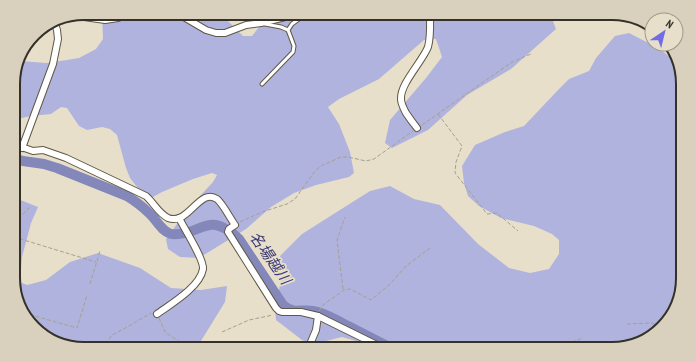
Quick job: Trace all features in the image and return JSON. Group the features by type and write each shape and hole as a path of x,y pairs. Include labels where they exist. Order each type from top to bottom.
{"street":[{"path":"189,20 206,30 216,33 225,33 246,25 273,20"},
{"path":"418,128 413,124 404,109 401,99 402,91 428,46 430,20"},
{"path":"56,27 58,38 54,64 22,148 33,151 43,150 66,158 146,196 152,201 157,209 170,219 179,218 186,215 203,199 208,197 216,199 220,202 232,227 228,232 279,311 319,313 372,342"},
{"path":"157,314 193,287 203,268 200,257 179,218"},
{"path":"311,342 316,330 319,313"}],"lane":[{"path":"288,30 292,24 297,20"},
{"path":"261,23 282,27 288,30 294,46 293,52 262,84"}],"path":[{"path":"232,227 262,212 287,204 295,199 315,171 321,166 341,157 366,160 374,158 512,62 531,54"},
{"path":"438,114 462,146 456,162 455,173 487,214 497,213 518,231"},
{"path":"20,218 31,206"},
{"path":"344,217 337,240 344,290"},
{"path":"20,239 96,262"},
{"path":"319,313 323,305 344,290 350,289 371,300 389,285 406,266 430,248"},
{"path":"90,284 100,251"},
{"path":"31,314 77,328 87,295"},
{"path":"222,332 249,320 279,311"},
{"path":"107,342 112,335 153,312 157,314 166,332 180,342"},
{"path":"627,324 652,323 655,325"},
{"path":"574,342 583,338"}],"shaded area":[{"path":"102,20 227,20 243,36 252,36 265,20 553,20 556,29 511,69 467,95 428,130 392,148 385,143 390,120 442,57 436,39 424,40 379,79 339,99 328,107 339,124 350,152 354,173 349,177 316,185 294,193 271,207 246,229 199,258 180,257 168,249 166,239 188,209 213,182 217,175 212,173 193,179 153,197 141,192 130,178 117,135 110,129 102,127 87,130 79,126 67,108 61,107 51,114 20,118 20,80 25,61 46,63 79,58 96,49 103,39"},
{"path":"629,33 644,41 644,52 664,52 669,57 674,68 676,84 676,278 673,298 665,313 654,326 632,339 616,342 360,342 342,337 322,342 308,342 302,340 276,320 275,310 283,270 280,256 302,234 370,191 390,186 414,199 440,205 478,244 509,268 530,273 549,269 559,254 559,240 552,234 534,226 501,218 479,206 468,196 464,183 462,166 475,145 505,132 524,126 569,79 589,71 596,58 615,36"},
{"path":"20,200 38,207 31,223 22,257 20,280"},
{"path":"98,253 140,268 171,288 201,290 227,286 225,302 200,342 84,342 68,340 45,329 33,317 29,310 22,294 21,282 27,285 46,280 70,262"}],"waterway":[{"name":"名場越川","path":"20,160 57,168 127,196 144,208 161,228 171,234 187,232 210,225 222,227 230,231 239,239 283,305 296,311 308,310 318,312 336,319 380,342"}]}
